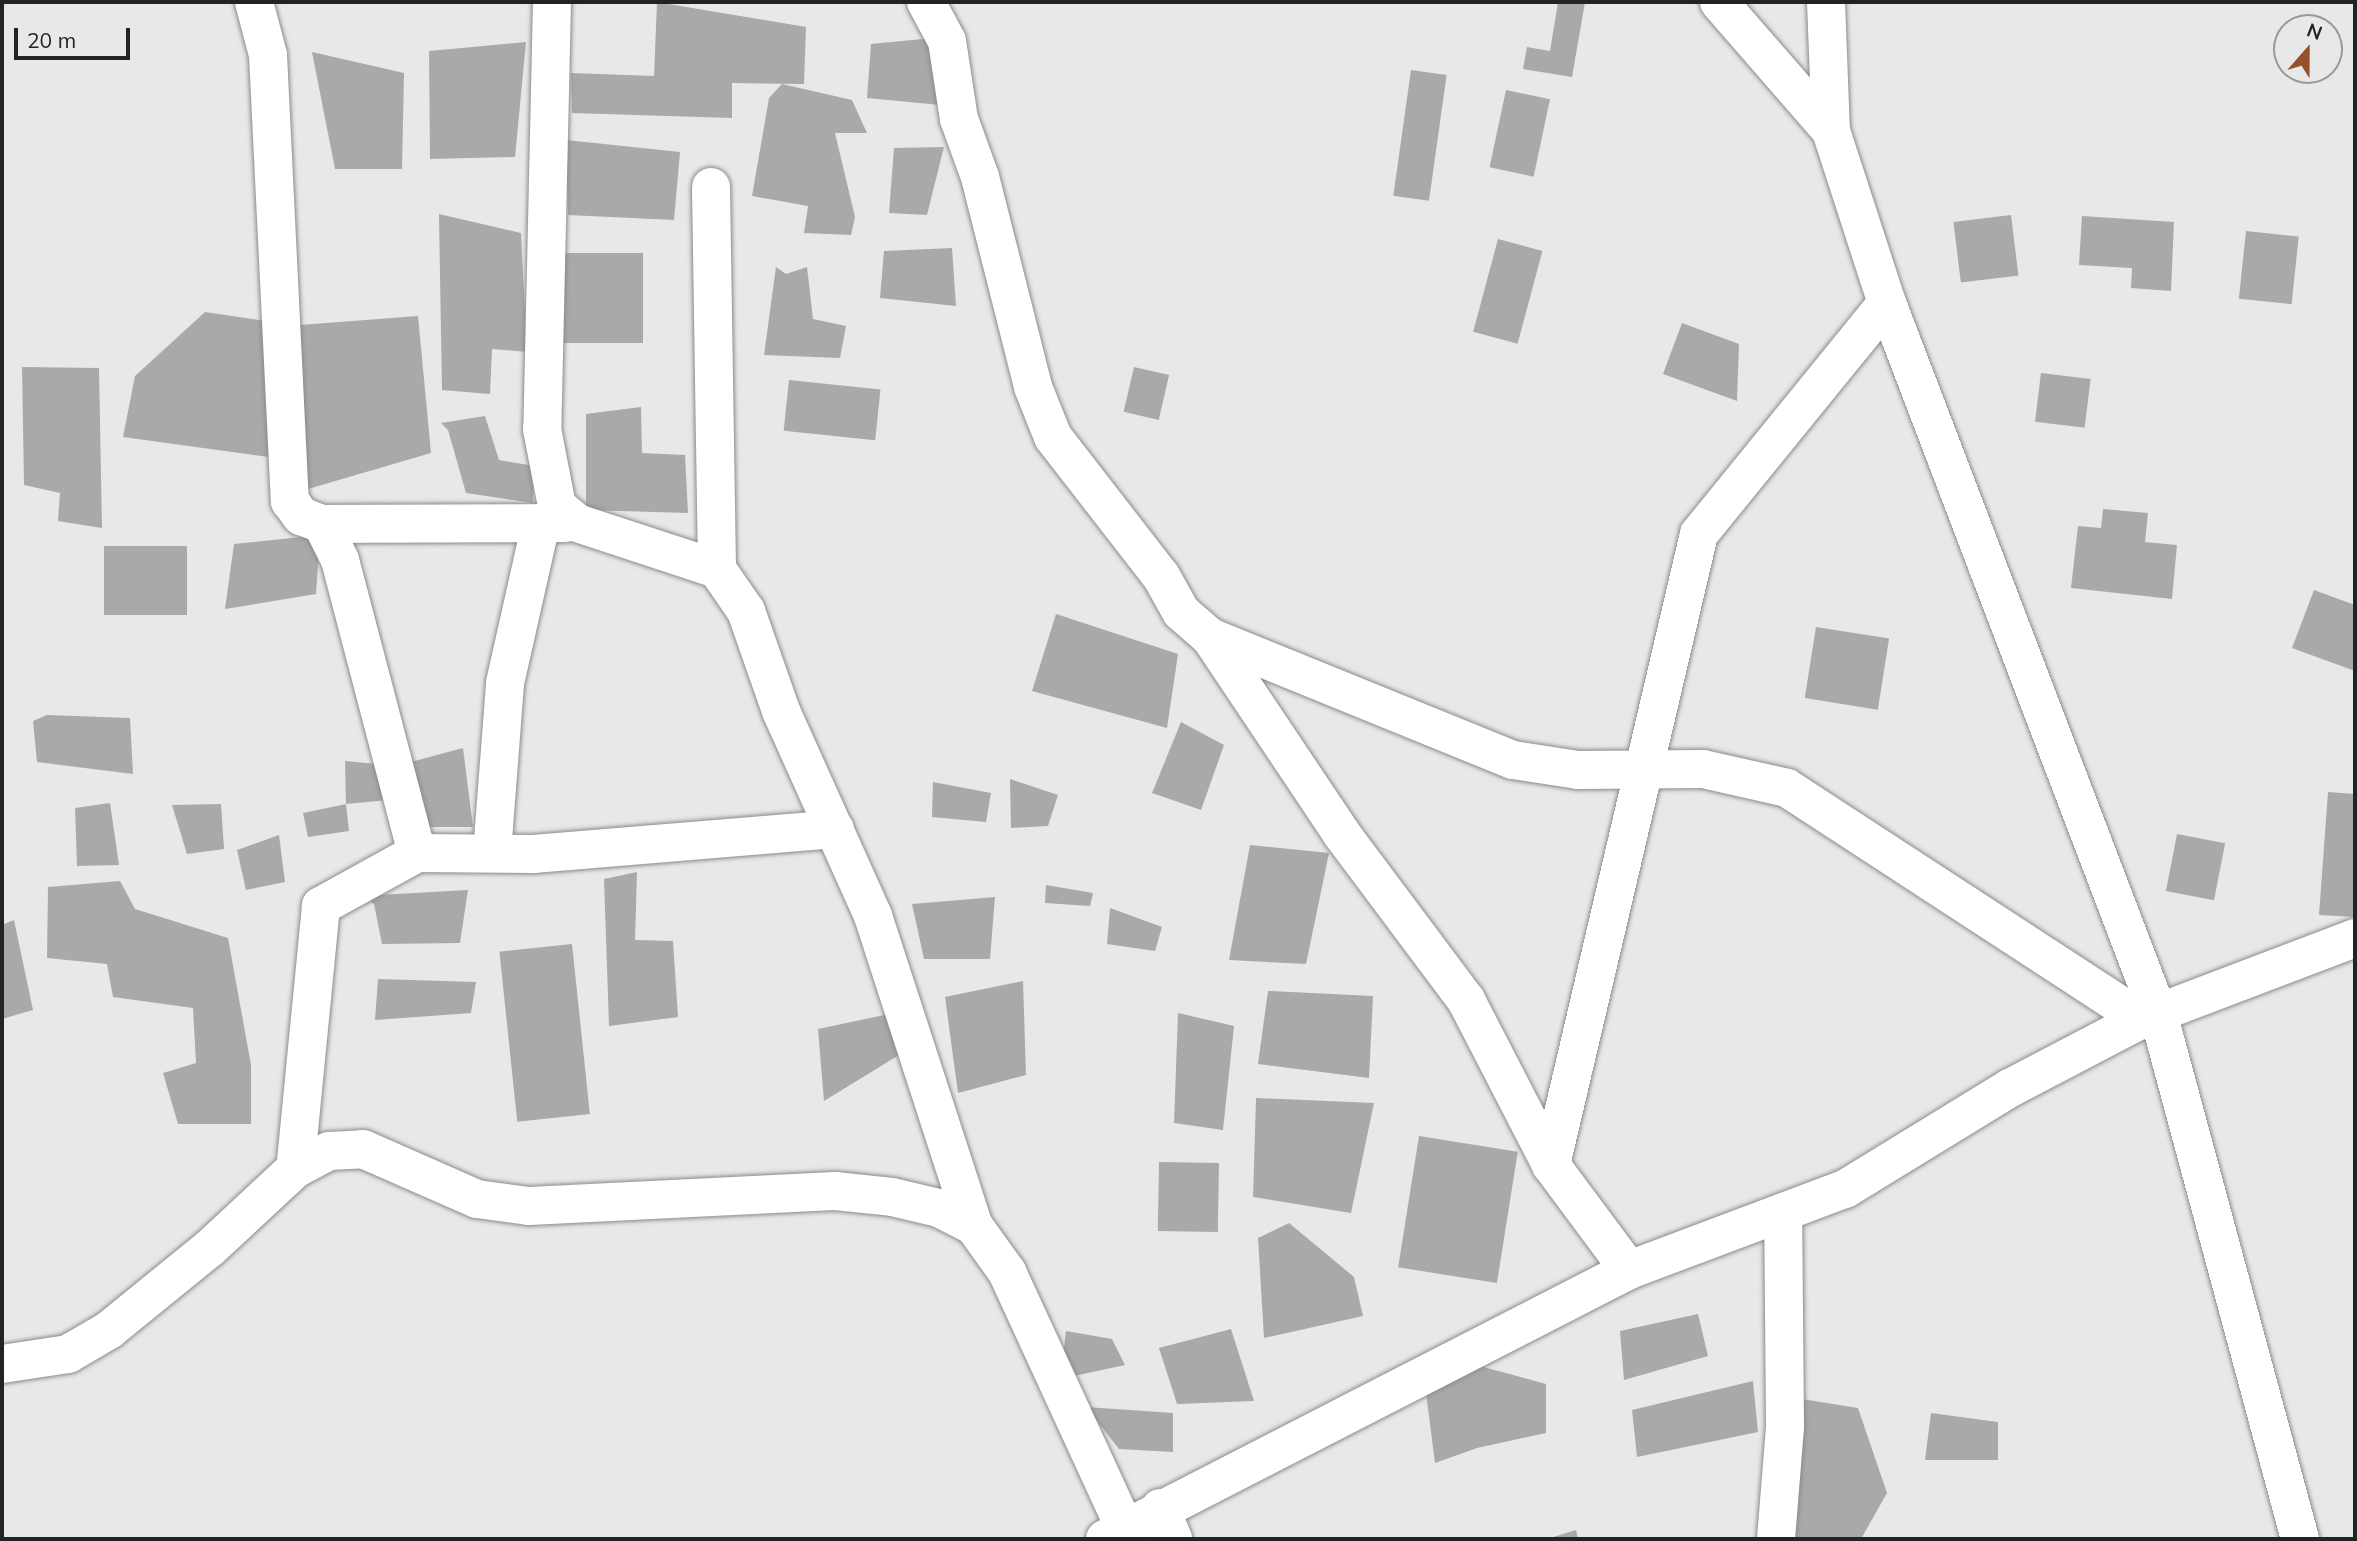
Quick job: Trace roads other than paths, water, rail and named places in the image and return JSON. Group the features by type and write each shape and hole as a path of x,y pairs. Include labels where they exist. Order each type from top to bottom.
{"street":[{"path":"254,2 268,55 290,501 301,516 322,524 559,523 718,569"},
{"path":"492,853 505,684 559,523 542,429 552,2"},
{"path":"926,2 947,41 959,120 980,177 1033,387 1053,437 1161,576 1181,612 1210,637 1340,833 1466,1000 1551,1165 1629,1270"},
{"path":"1719,2 1831,131"},
{"path":"1826,2 1831,131 1887,303 2150,1016 2300,1539"},
{"path":"710,187 718,569 746,611 781,711 873,916 974,1226 1007,1272 1115,1534 1166,1524 1629,1270 1845,1189 2010,1088 2150,1016 2355,937"},
{"path":"1551,1165 1699,534 1887,303"},
{"path":"322,524 340,560 417,853"},
{"path":"1210,637 1513,760 1578,770 1703,769 1787,788 2150,1016"},
{"path":"295,1169 321,905 417,853 492,853 651,846 835,829"},
{"path":"2,1364 68,1354 109,1329 210,1248 295,1169 329,1150 363,1149 477,1199 528,1206 835,1191 939,1208 974,1226"},
{"path":"1776,1539 1785,1426 1783,1212"}]}
